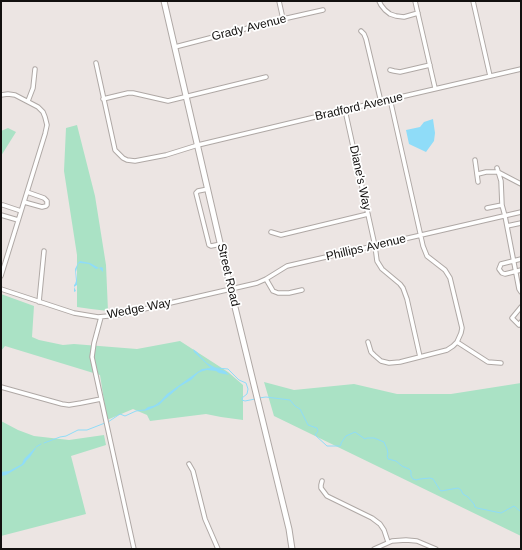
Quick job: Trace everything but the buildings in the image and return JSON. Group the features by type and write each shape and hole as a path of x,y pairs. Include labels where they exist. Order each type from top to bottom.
{"main road":[{"name":"Street Road","path":"164,1 289,529 292,549"}],"street":[{"path":"279,1 283,19"},
{"path":"379,1 385,10 396,16 418,13"},
{"path":"415,1 435,88"},
{"path":"473,1 490,76"},
{"name":"Grady Avenue","path":"175,47 323,10"},
{"path":"361,31 366,39 381,102"},
{"name":"Bradford Avenue","path":"96,63 115,150 123,158 132,161 139,161 166,155 435,88 521,69"},
{"path":"390,70 400,72 430,65"},
{"path":"28,101 35,83 35,69"},
{"path":"103,99 128,93 165,101 266,77"},
{"path":"1,95 15,95 28,101 41,110 46,117 47,125 1,276"},
{"path":"368,342 372,352 377,358 388,363 400,362 447,350 457,342 462,328 450,278 445,270 427,256 423,246 390,100"},
{"name":"Diane's Way","path":"345,110 379,266 403,288 407,299 420,357"},
{"path":"475,160 478,182"},
{"path":"478,174 497,170 521,184"},
{"path":"497,170 501,181 502,205 519,290 521,292"},
{"path":"208,189 198,191 196,193 209,246 221,244"},
{"path":"24,202 42,207 47,205 47,201 44,198 27,192"},
{"path":"1,205 21,211"},
{"path":"487,208 502,205"},
{"name":"Phillips Avenue","path":"231,289 257,283 287,266 521,212"},
{"path":"1,214 18,220"},
{"path":"270,232 281,235 368,214"},
{"path":"507,226 521,223"},
{"path":"39,302 44,251"},
{"path":"521,260 501,264 499,269 505,274 521,270"},
{"path":"266,279 273,291 278,293 289,293 302,290"},
{"name":"Wedge Way","path":"1,289 74,313 101,317 118,315 231,289"},
{"path":"521,307 512,318 519,325 521,322"},
{"path":"101,317 92,353 93,361 134,549"},
{"path":"457,342 488,362 501,363"},
{"path":"1,387 68,405 101,399"},
{"path":"189,464 193,472 205,519 218,549"},
{"path":"322,481 321,488 327,496 372,518 380,524 384,530 388,542"},
{"path":"374,549 388,542 403,540 414,540 436,549"}],"green space":[{"path":"77,125 95,196 106,265 108,311 77,307 77,255 64,171 66,128"},
{"path":"8,128 16,132 1,156 1,131"},
{"path":"1,294 34,306 32,337 39,340 63,345 74,344 137,349 180,341 228,372 243,385 243,420 206,414 150,421 147,415 133,409 107,420 100,375 5,346 1,351"},
{"path":"264,382 294,390 354,384 397,394 451,394 521,383 521,536 274,416"},
{"path":"1,421 34,436 69,440 104,435 106,445 71,456 86,514 1,536"}],"water":[{"path":"433,119 435,133 434,141 426,152 409,144 406,130 420,127 424,122"},
{"path":"80,261 90,263 99,268 96,269 89,264 78,264 76,272 77,285 74,287 76,281 75,269 78,263"},
{"path":"193,349 207,363 225,371 229,375 216,371 200,371 191,380 169,395 159,405 143,411 148,407 157,405 167,394 202,369 211,368 194,352"},
{"path":"35,448 23,465 6,475 1,476 1,472 9,471 22,464 24,459"}],"waterway":[{"path":"216,368 228,369 239,380 246,383 248,389 247,394 242,398 242,400 245,401 255,399"},
{"path":"199,372 207,369"},
{"path":"166,398 173,392"},
{"path":"259,398 266,397 290,400 300,409 308,425 317,428 318,431 315,435 327,446 340,446 346,436 355,432 365,439 374,438 384,442 387,449 388,459 396,461 409,469 413,479 433,479 441,491 458,488 477,508 501,513 514,506 521,512"},
{"path":"153,407 160,402"},
{"path":"108,422 120,414 125,416 136,411 144,410"},
{"path":"44,443 66,436 78,430 87,430 105,423"},
{"path":"36,447 41,444"}]}
